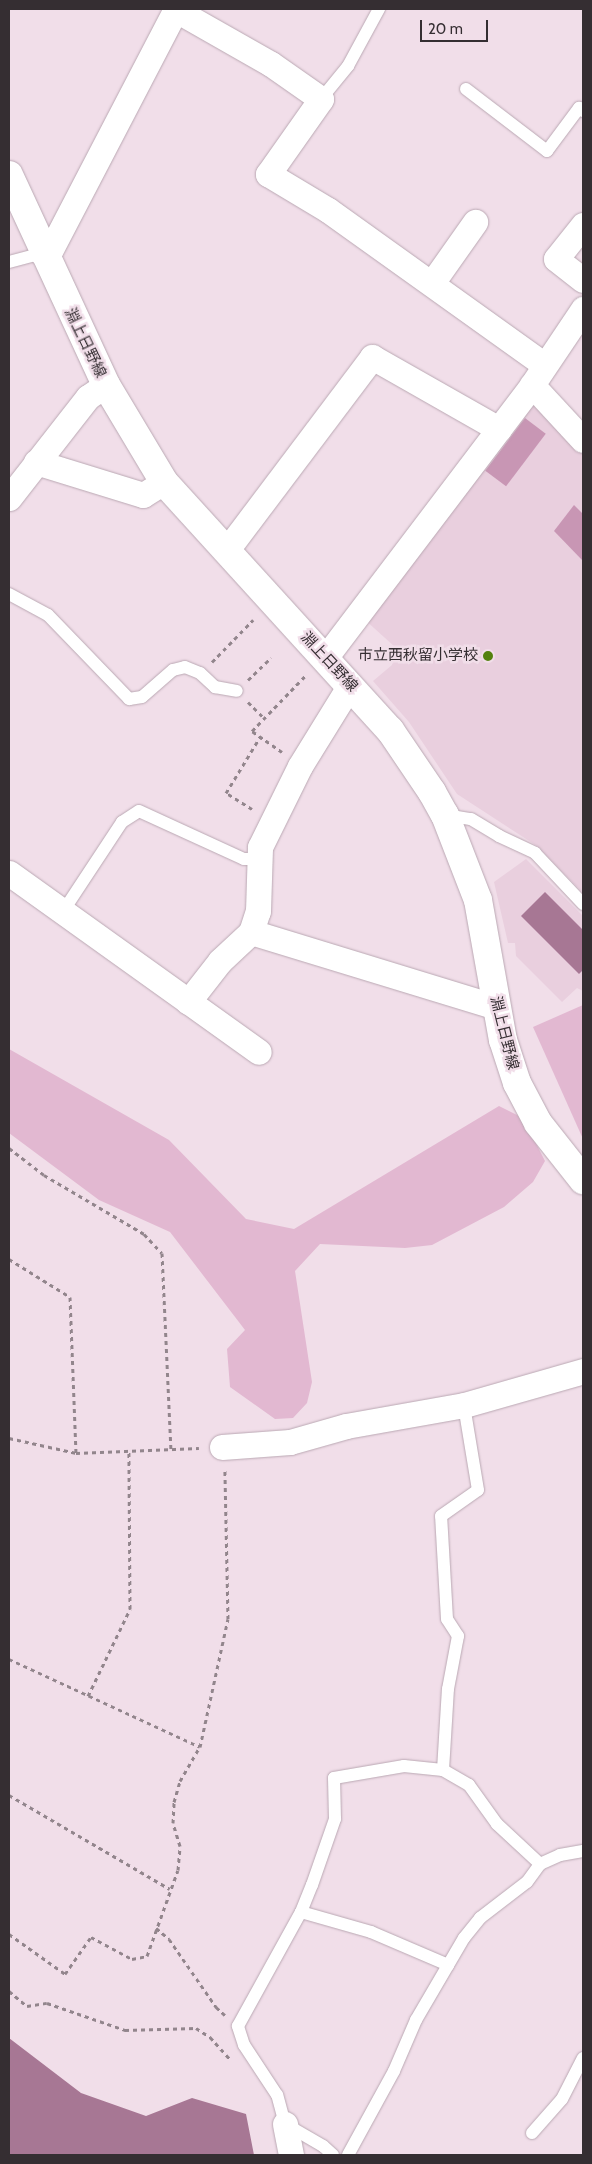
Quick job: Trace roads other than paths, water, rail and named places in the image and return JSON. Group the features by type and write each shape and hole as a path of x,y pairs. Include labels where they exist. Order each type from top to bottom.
{"main road":[{"name":"淵上日野線","path":"9,175 42,253 106,386 164,482 226,551 315,667 350,685 405,748 445,814 478,900 496,1007 509,1061 526,1103 583,1180"}],"street":[{"path":"42,253 50,251 176,9 271,64 320,100 268,174 328,210 432,283 537,375 583,440"},
{"path":"432,283 475,222"},
{"path":"583,225 556,259 583,280"},
{"path":"315,667 499,429 583,309"},
{"path":"226,551 372,357 499,429"},
{"path":"9,498 88,397 106,386"},
{"path":"36,462 143,495 164,482"},
{"path":"188,1002 220,961 251,932 258,911 260,848 300,766 350,685"},
{"path":"9,873 62,913 259,1052"},
{"path":"251,932 496,1007"},
{"path":"222,1447 290,1442 346,1426 464,1404 583,1371"},
{"path":"285,2124 291,2155"}],"lane":[{"path":"320,100 348,66 379,9"},
{"path":"466,89 546,150 579,108 583,111"},
{"path":"9,262 42,253"},
{"path":"9,594 48,615 129,700 142,697 172,670 185,666 200,673 215,687 237,690"},
{"path":"62,913 122,822 139,811 244,859 260,859"},
{"path":"445,814 471,819 499,836 535,853 583,904"},
{"path":"443,1770 448,1689 458,1636 447,1619 440,1516 478,1490 464,1404"},
{"path":"333,2155 324,2146 285,2124 277,2096 244,2045 238,2026 301,1912 335,1819 334,1778 404,1766 443,1770 469,1784 497,1824 540,1864"},
{"path":"348,2155 386,2087 416,2020 448,1966 480,1918 527,1882 540,1864 560,1855 583,1851"},
{"path":"301,1912 371,1932 448,1966"},
{"path":"532,2133 562,2099 583,2058"}],"place":[{"name":"市立西秋留小学校","path":"488,656"}]}
